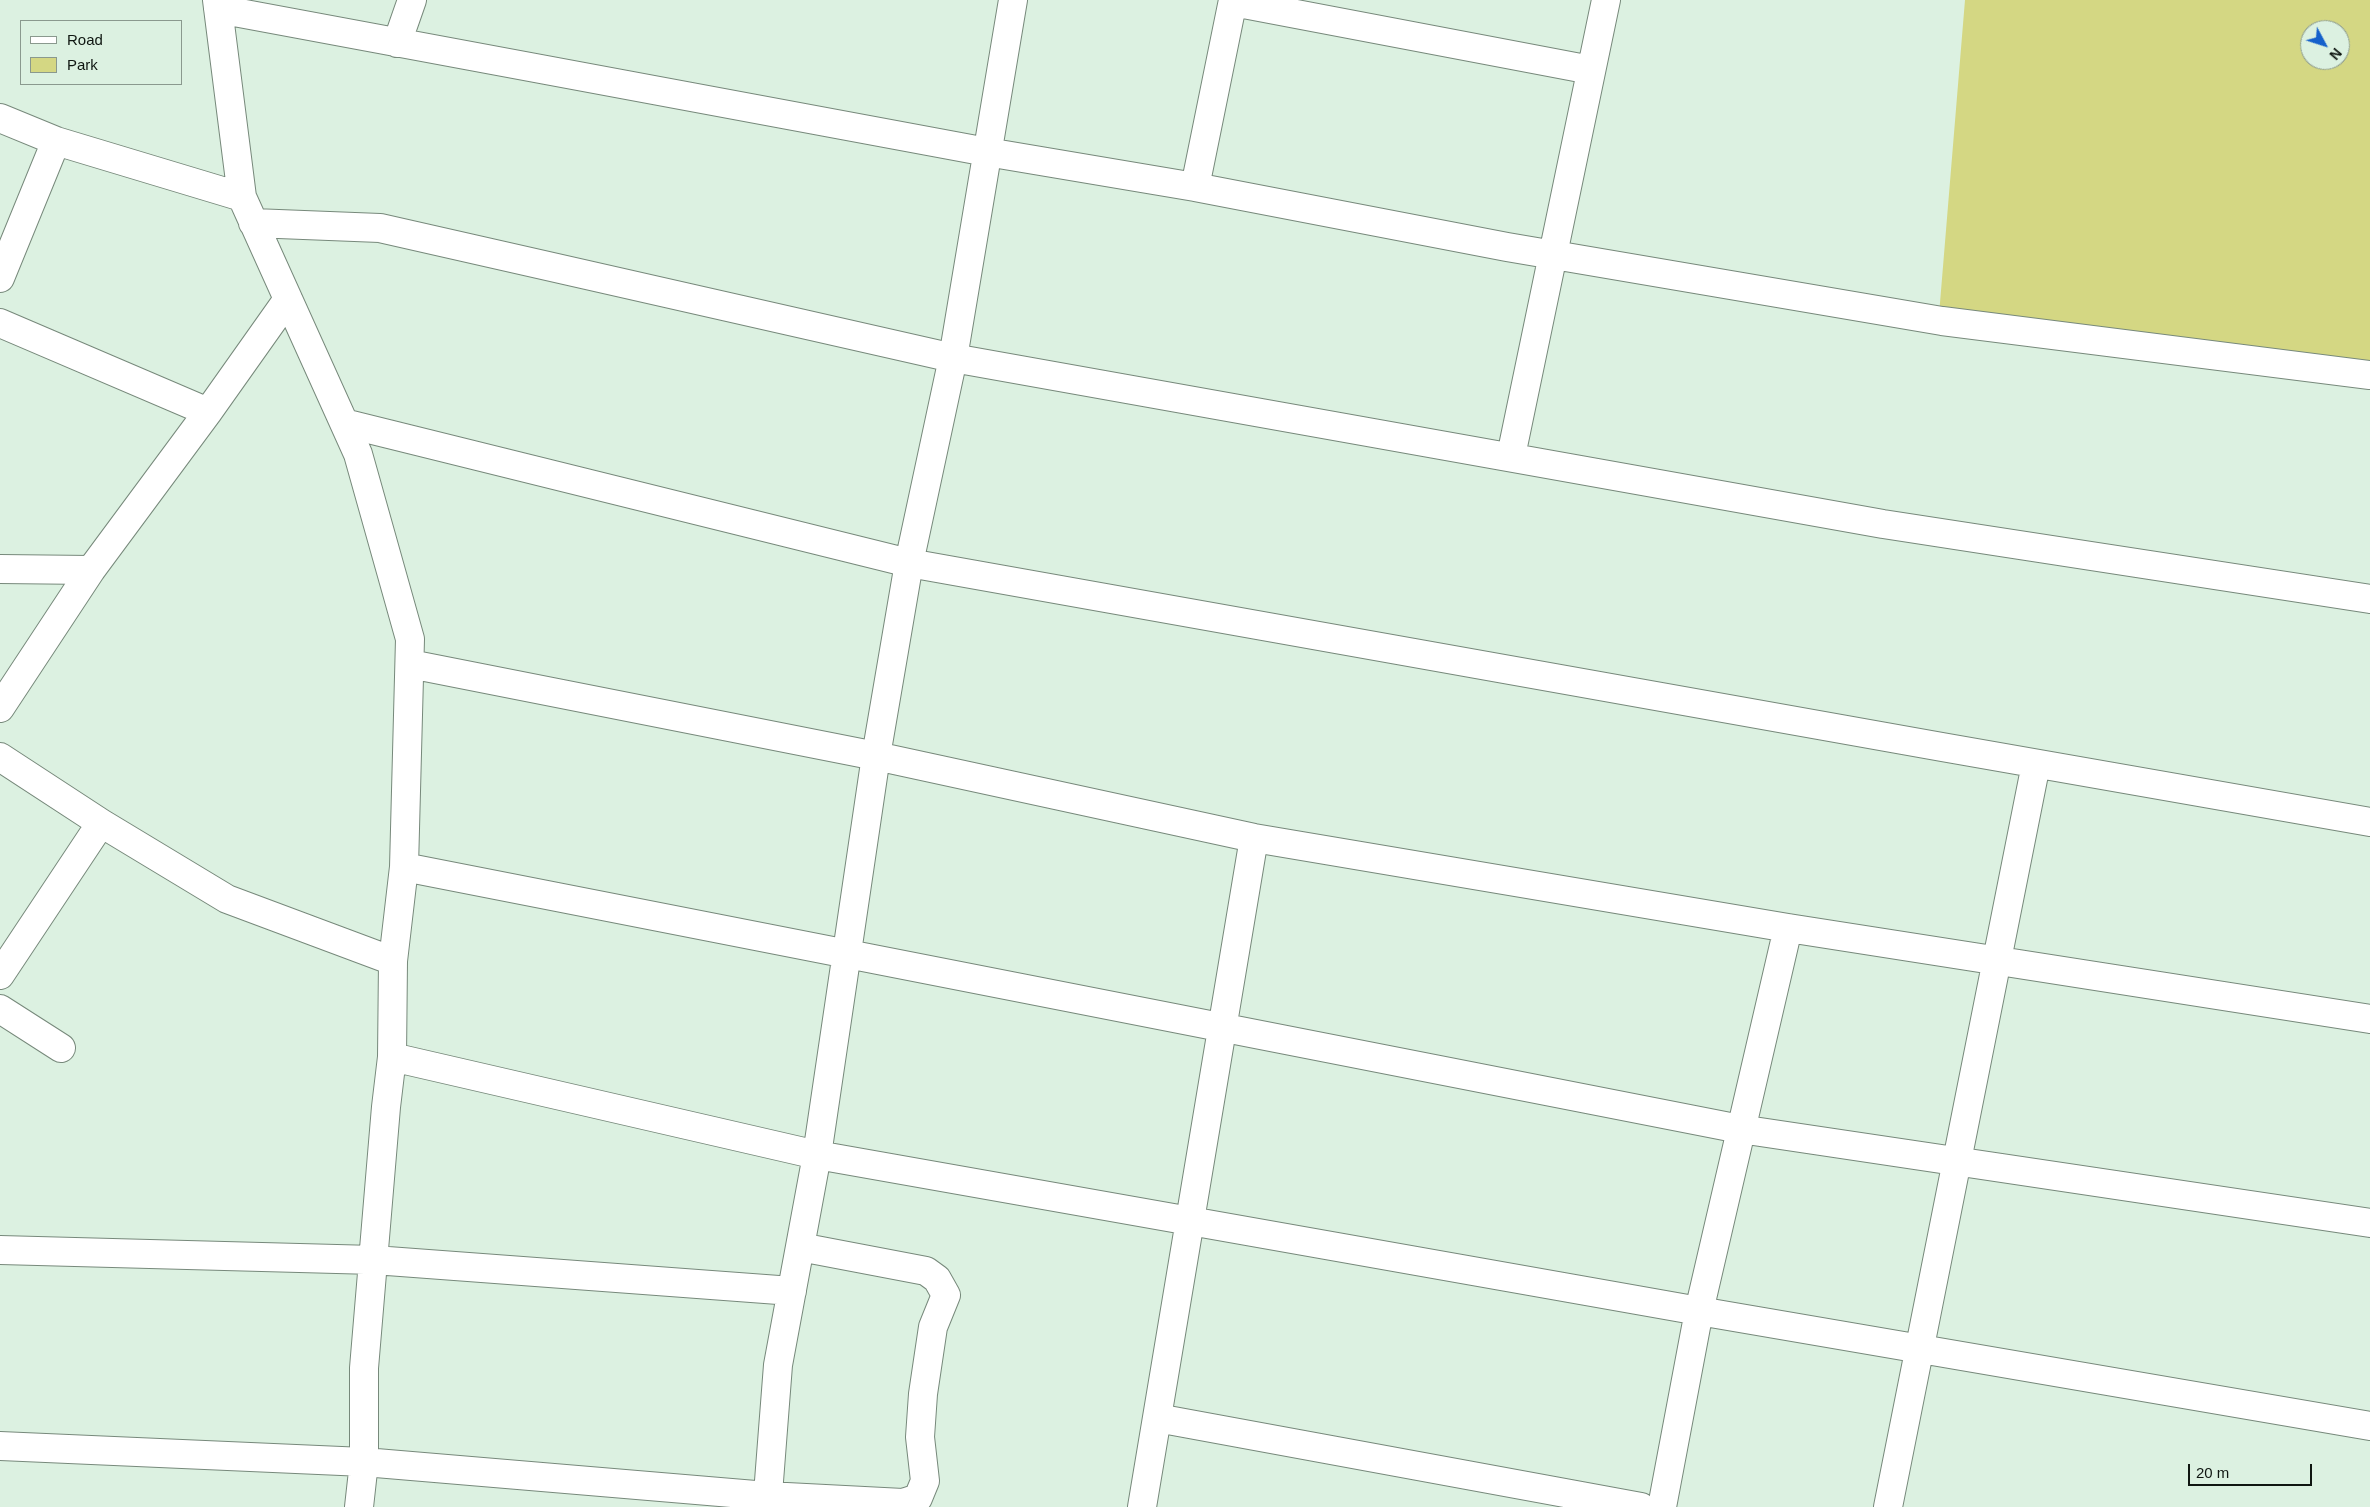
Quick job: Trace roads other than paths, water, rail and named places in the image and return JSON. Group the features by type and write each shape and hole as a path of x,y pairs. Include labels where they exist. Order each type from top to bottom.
{"street":[{"path":"397,43 412,0"},
{"path":"767,1501 778,1365 817,1155 876,756 910,562 953,358 1013,0"},
{"path":"1511,456 1606,0"},
{"path":"1195,187 1233,1 1591,70"},
{"path":"359,1507 364,1462 364,1368 392,1057 393,961 404,867 410,639 358,454 242,197 218,5 397,43 987,152 1195,187 1552,255 1942,321 2370,375"},
{"path":"0,118 56,141 242,197"},
{"path":"0,278 56,141"},
{"path":"253,223 380,228 953,358 1511,456 1883,524 2370,599"},
{"path":"0,708 91,570 208,412 288,299"},
{"path":"0,323 208,412"},
{"path":"344,423 910,562 2370,822"},
{"path":"0,569 91,570"},
{"path":"410,664 876,756 1254,838 1788,928 2370,1019"},
{"path":"0,757 100,823 227,900 393,961"},
{"path":"1888,1507 2036,764"},
{"path":"0,975 100,823"},
{"path":"1142,1507 1254,838"},
{"path":"404,867 1740,1129 2370,1223"},
{"path":"1662,1507 1699,1311 1788,928"},
{"path":"0,1008 62,1048"},
{"path":"392,1057 817,1155 1699,1311 2370,1426"},
{"path":"0,1446 364,1462 767,1501 903,1503 918,1498 925,1481 920,1437 923,1394 933,1327 946,1295 937,1279 926,1271 800,1247"},
{"path":"0,1250 374,1260 792,1291"},
{"path":"1157,1418 1641,1507"}]}
